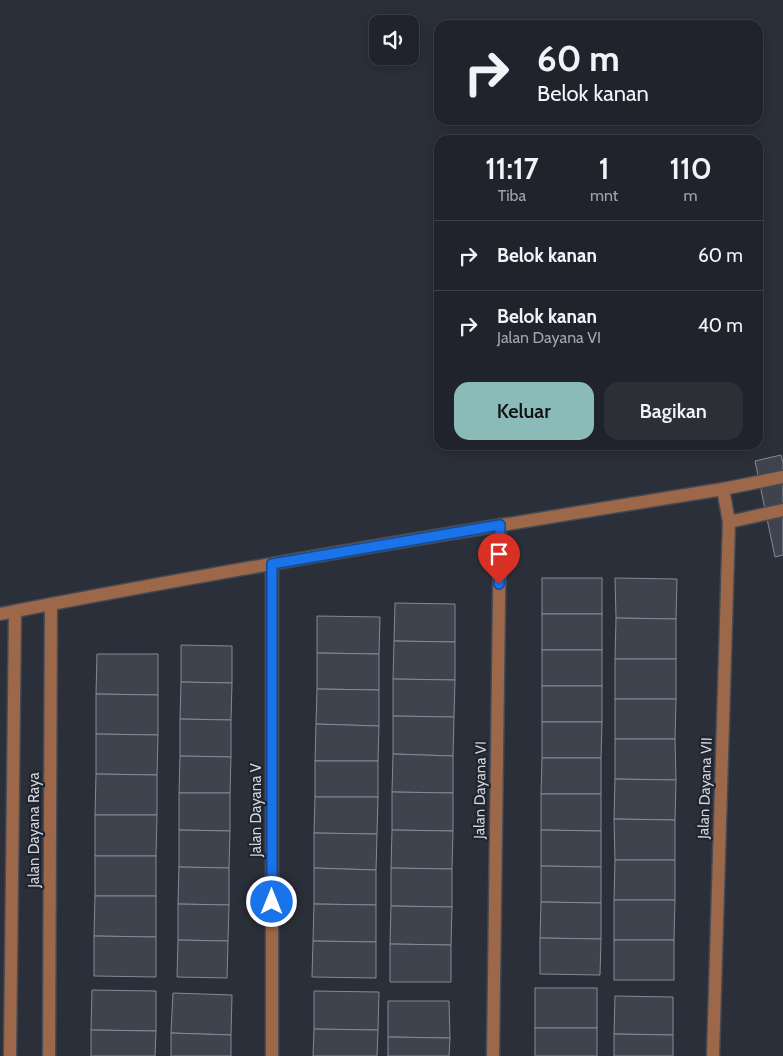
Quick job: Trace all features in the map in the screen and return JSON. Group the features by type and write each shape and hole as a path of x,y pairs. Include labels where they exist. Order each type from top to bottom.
{"street":[{"path":"0,614 272,564 783,478"},
{"name":"Jalan Dayana VII","path":"713,1056 729,522 723,489"},
{"path":"729,522 783,510"},
{"name":"Jalan Dayana VI","path":"493,1056 500,525"},
{"name":"Jalan Dayana V","path":"272,564 272,1056"},
{"name":"Jalan Dayana Raya","path":"48,1056 51,604"},
{"name":"Jalan Dayana Raya","path":"10,1056 15,611"}],"building":[{"path":"781,455 783,463 783,555 775,557 755,461"},
{"path":"542,578 602,578 602,614 542,614"},
{"path":"615,578 677,579 676,619 616,618"},
{"path":"395,603 455,604 455,642 394,641"},
{"path":"542,614 602,614 602,650 542,650"},
{"path":"317,616 380,617 379,654 317,653"},
{"path":"616,618 676,619 676,659 615,659"},
{"path":"394,641 455,642 455,680 393,679"},
{"path":"181,645 232,646 232,683 181,682"},
{"path":"542,650 602,650 602,686 542,686"},
{"path":"317,653 379,654 379,690 317,689"},
{"path":"97,654 158,654 158,695 96,694"},
{"path":"615,659 676,659 676,699 615,699"},
{"path":"393,679 455,680 454,717 393,716"},
{"path":"181,682 232,683 231,720 180,719"},
{"path":"542,686 602,686 602,722 542,722"},
{"path":"317,689 379,690 379,726 316,724"},
{"path":"96,694 158,695 158,735 96,734"},
{"path":"615,699 676,699 675,739 615,739"},
{"path":"393,716 454,717 453,756 393,754"},
{"path":"180,719 231,720 231,757 180,756"},
{"path":"542,722 602,722 601,758 542,758"},
{"path":"316,724 379,726 378,761 315,761"},
{"path":"96,734 158,735 157,775 96,774"},
{"path":"615,739 675,739 676,780 615,779"},
{"path":"393,754 453,756 453,793 392,792"},
{"path":"180,756 231,757 230,793 179,793"},
{"path":"542,758 601,758 601,794 541,794"},
{"path":"315,761 378,761 378,797 315,797"},
{"path":"96,774 157,775 157,815 95,815"},
{"path":"615,779 676,780 675,820 614,819"},
{"path":"392,792 453,793 453,831 392,830"},
{"path":"179,793 230,793 230,831 179,830"},
{"path":"541,794 601,794 601,831 541,830"},
{"path":"315,797 378,797 377,834 314,833"},
{"path":"95,815 157,815 156,856 95,856"},
{"path":"614,819 675,820 675,860 615,860"},
{"path":"179,830 230,831 229,868 179,867"},
{"path":"392,830 453,831 452,869 391,868"},
{"path":"541,830 601,831 601,867 541,866"},
{"path":"314,833 377,834 376,870 314,868"},
{"path":"95,856 156,856 156,896 95,896"},
{"path":"615,860 675,860 675,900 614,900"},
{"path":"541,866 601,867 601,903 541,902"},
{"path":"179,867 229,868 229,905 178,904"},
{"path":"314,868 376,870 376,905 314,904"},
{"path":"391,868 452,869 452,907 391,906"},
{"path":"95,896 156,896 156,937 94,936"},
{"path":"614,900 675,900 674,940 614,940"},
{"path":"541,902 601,903 601,939 540,938"},
{"path":"178,904 229,905 228,941 178,940"},
{"path":"314,904 376,905 376,942 313,941"},
{"path":"391,906 452,907 451,945 390,944"},
{"path":"94,936 156,937 156,977 94,976"},
{"path":"540,938 601,939 600,975 540,974"},
{"path":"178,940 228,941 227,978 177,977"},
{"path":"614,940 674,940 674,980 614,980"},
{"path":"313,941 376,942 376,978 312,977"},
{"path":"390,944 451,945 451,982 390,982"},
{"path":"535,988 597,988 597,1028 535,1028"},
{"path":"92,990 156,991 156,1031 91,1030"},
{"path":"314,991 379,992 378,1030 314,1029"},
{"path":"173,993 232,995 231,1035 171,1033"},
{"path":"615,996 673,997 673,1035 614,1034"},
{"path":"388,1001 449,1001 450,1038 388,1037"},
{"path":"535,1028 597,1028 597,1056 535,1056"},
{"path":"314,1029 378,1030 377,1056 313,1056"},
{"path":"91,1030 156,1031 155,1056 91,1056"},
{"path":"171,1033 231,1035 231,1056 171,1056"},
{"path":"614,1034 673,1035 673,1056 614,1056"},
{"path":"388,1037 450,1038 449,1056 388,1056"}],"route":[{"path":"272,902 272,564 500,525 499,584"}]}
